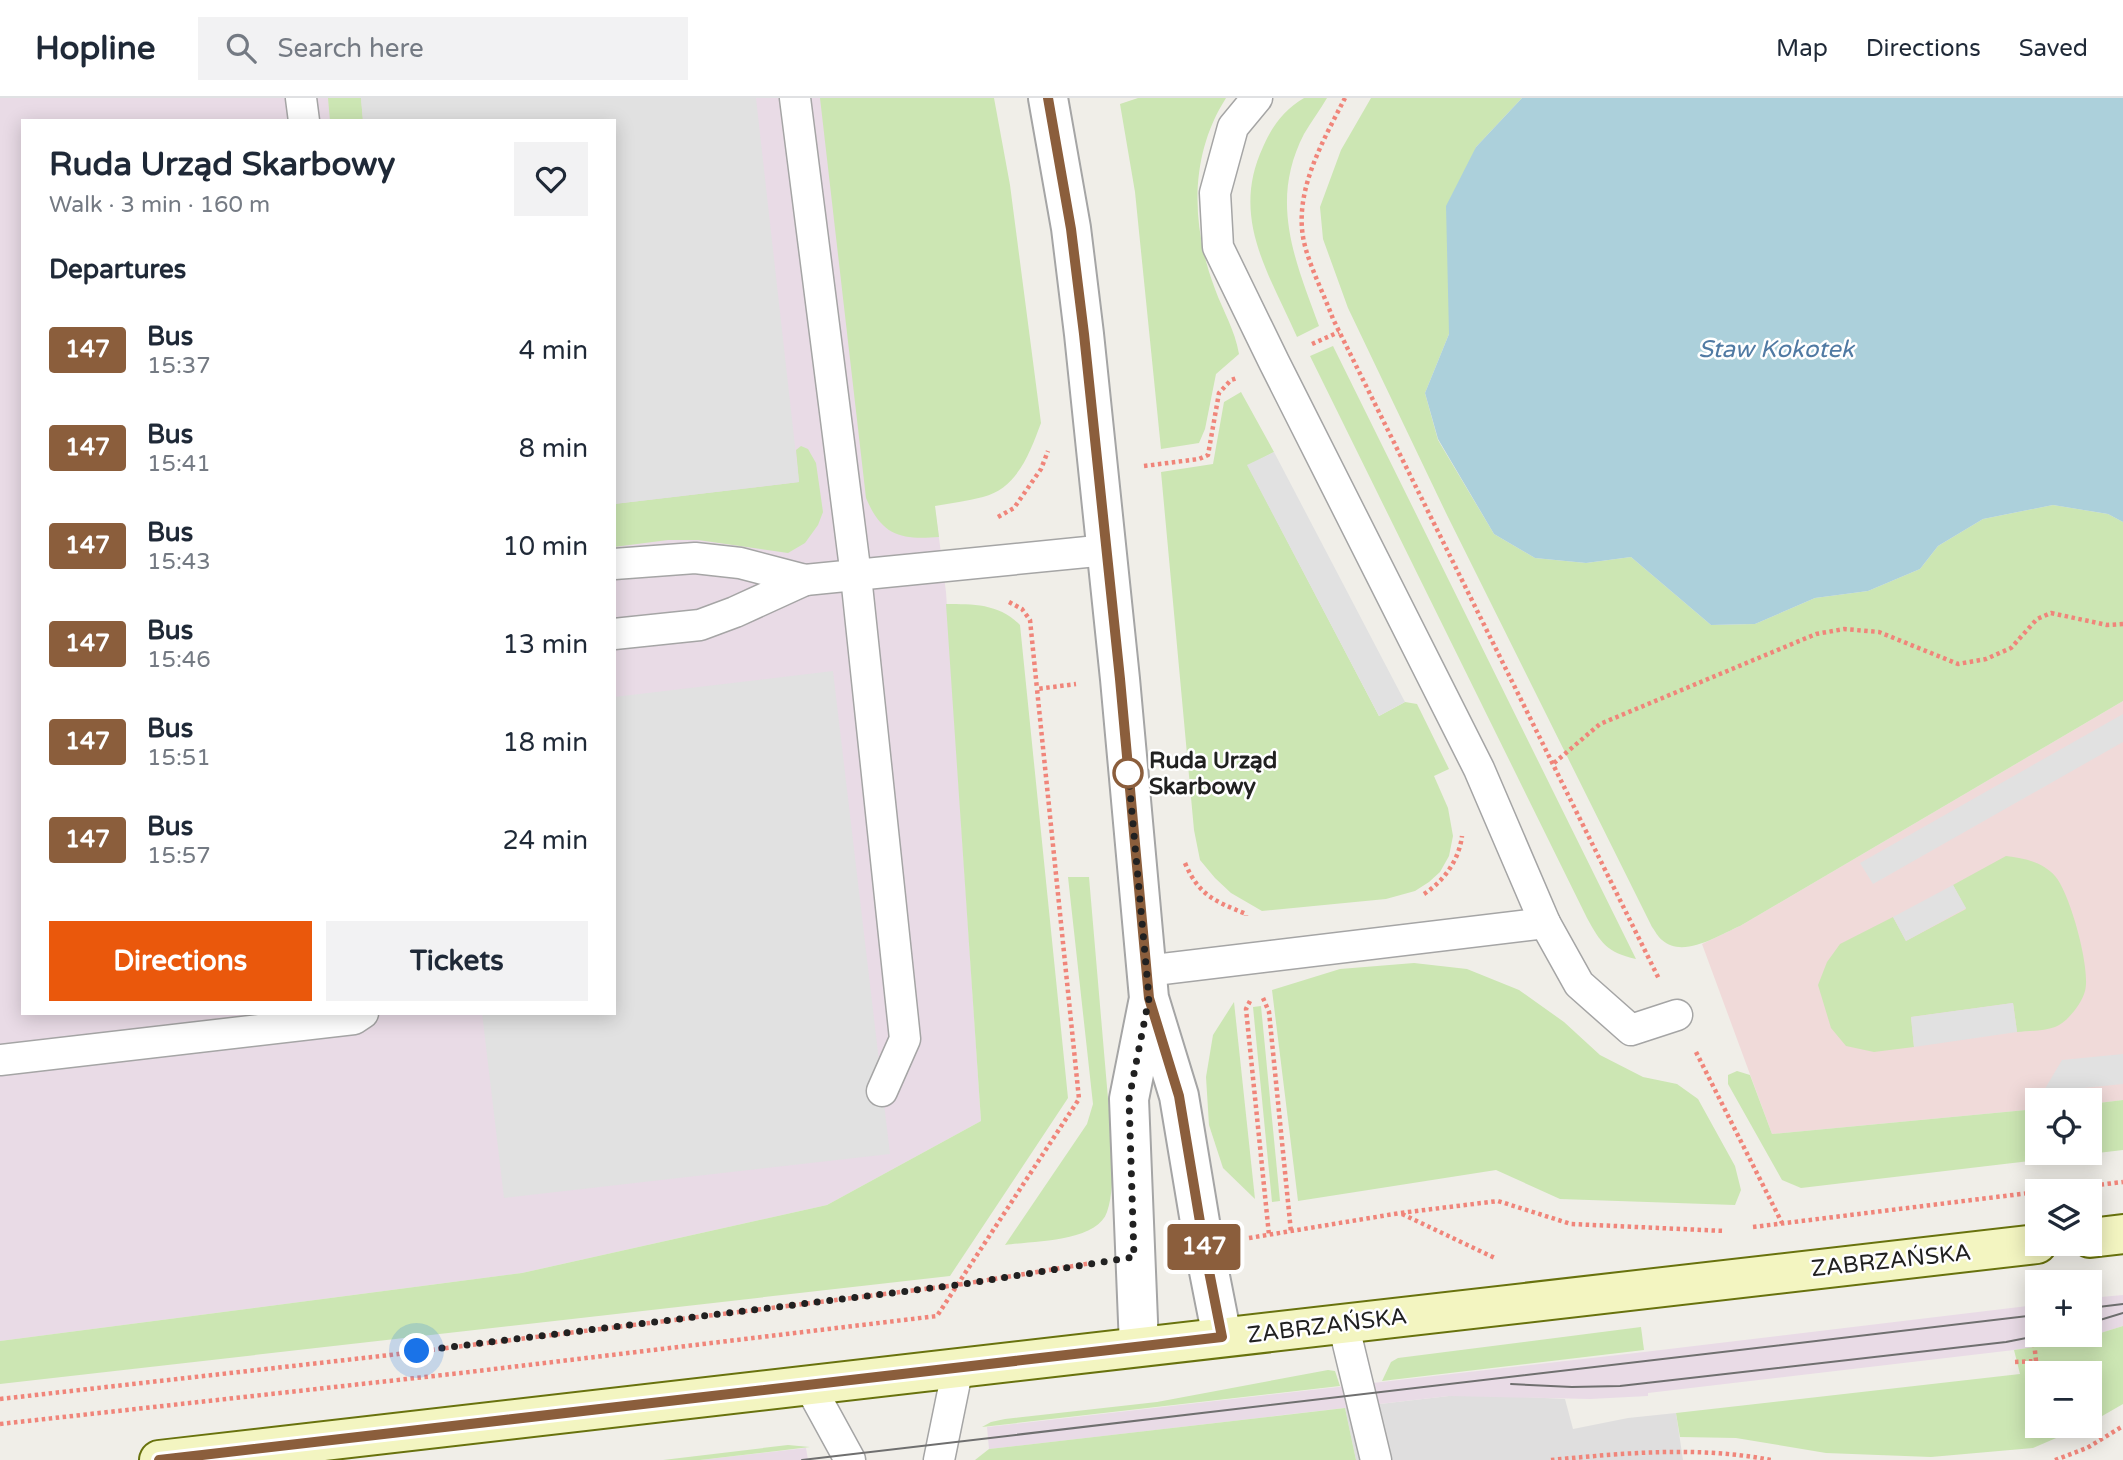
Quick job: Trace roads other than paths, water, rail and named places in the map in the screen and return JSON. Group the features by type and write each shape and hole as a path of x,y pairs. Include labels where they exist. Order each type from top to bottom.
{"main road":[{"path":"2102,1237 2123,1234"},
{"name":"ZABRZAŃSKA","path":"159,1460 2025,1245"}],"street":[{"path":"1048,98 1071,229 1107,550 1148,985 1179,1096 1222,1337"},
{"path":"1139,1346 1129,1099 1148,985"}],"lane":[{"path":"301,98 304,119"},
{"path":"795,98 856,576 905,1039 882,1091"},
{"path":"1257,98 1233,127 1215,193 1218,247 1273,362 1479,769 1545,923 1579,984 1631,1030 1677,1015"},
{"path":"616,564 695,558 740,563 805,580 1107,550"},
{"path":"616,634 700,625 805,580"},
{"path":"1148,985 1250,959 1545,923"},
{"path":"0,1060 354,1019 360,1015"},
{"path":"1343,1323 1376,1460"},
{"path":"939,1460 958,1367"},
{"path":"809,1385 850,1460"}],"water":[{"name":"Staw Kokotek","path":"1522,98 2123,98 2123,522 2108,514 2053,505 1983,519 1938,546 1920,569 1868,591 1815,598 1755,624 1711,625 1631,557 1586,563 1535,558 1494,534 1438,439 1425,393 1449,334 1446,206 1476,147"}],"tram line":[{"path":"2102,1307 2123,1304"},
{"path":"2102,1319 2123,1313"},
{"path":"802,1460 2025,1316"},
{"path":"1511,1384 1620,1386 2025,1338"}],"place":[{"name":"Ruda Urząd Skarbowy","path":"1128,773"}]}
